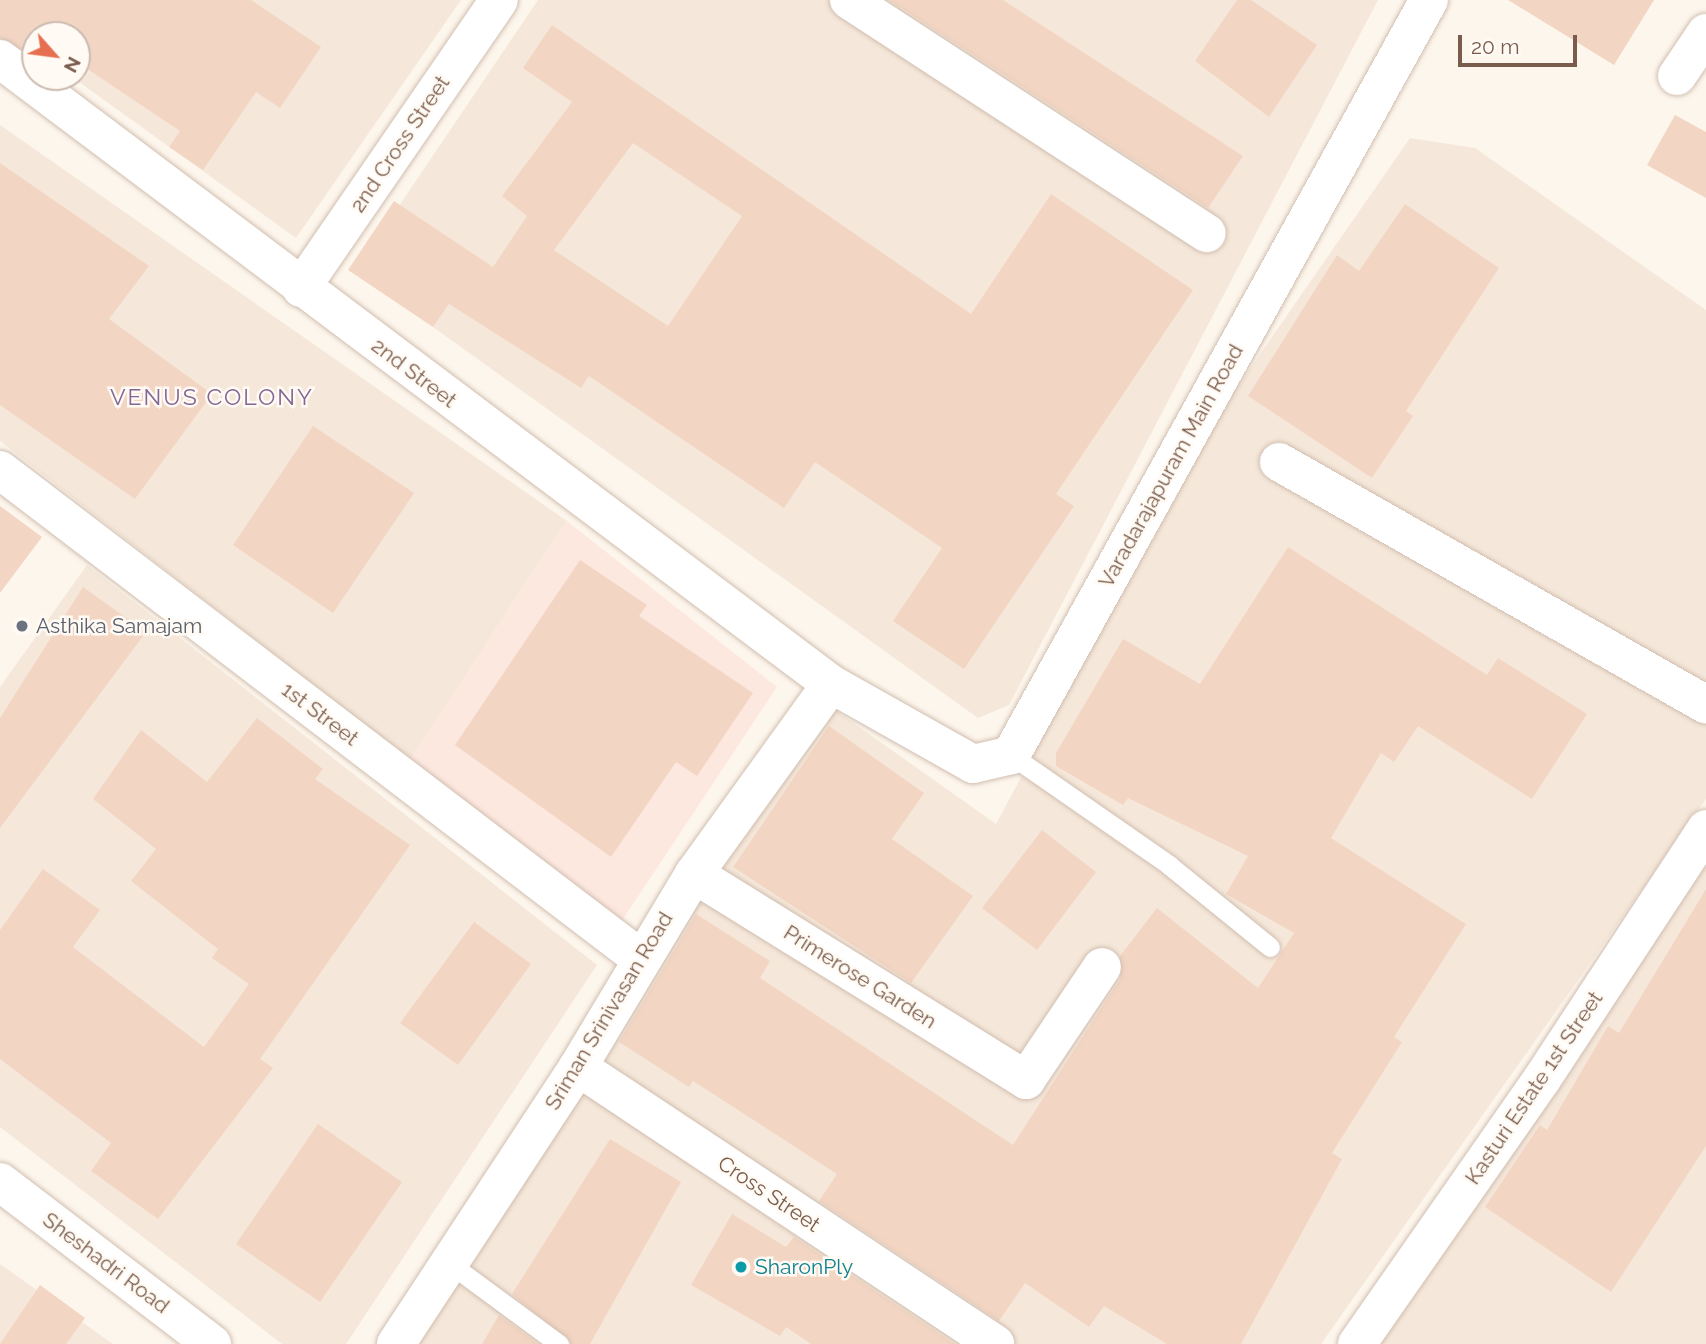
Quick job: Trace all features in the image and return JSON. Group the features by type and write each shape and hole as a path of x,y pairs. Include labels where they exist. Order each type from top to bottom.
{"street":[{"name":"2nd Cross Street","path":"301,288 499,0"},
{"path":"849,0 1207,233"},
{"name":"Varadarajapuram Main Road","path":"1011,755 1429,0"},
{"path":"1677,76 1706,33"},
{"name":"2nd Street","path":"0,59 831,684"},
{"path":"1279,462 1706,705"},
{"name":"1st Street","path":"0,470 640,958"},
{"path":"831,684 973,764 1011,755"},
{"name":"Sriman Srinivasan Road","path":"396,1344 578,1067 640,958 694,874 831,684"},
{"name":"Kasturi Estate 1st Street","path":"1357,1344 1542,1080 1706,830"},
{"name":"Primerose Garden","path":"694,874 1026,1080 1102,967"},
{"name":"Cross Street","path":"578,1067 995,1344"},
{"name":"Sheshadri Road","path":"0,1182 212,1344"}],"lane":[{"path":"1011,755 1169,865 1270,947"},
{"path":"449,1263 559,1344"}],"shaded area":[{"path":"0,0 461,0 296,238 91,91 91,21 21,21"},
{"path":"538,0 1378,0 1009,705 978,718 355,271"},
{"path":"0,125 567,521 410,760 0,441"},
{"path":"1410,138 1475,148 1706,310 1706,799 1321,1344 385,1344 824,702 996,824 1206,432"},
{"path":"567,521 777,687 621,922 410,760"},
{"path":"87,565 597,965 346,1344 282,1344 0,1127 0,687"},
{"path":"1706,854 1706,1344 1379,1344"},
{"path":"0,1264 113,1344 0,1344"}],"building":[{"path":"0,0 251,0 321,47 280,108 256,92 203,170 169,147 180,131 91,71 91,21 21,21 21,50 0,38"},
{"path":"889,0 1003,0 1243,156 1208,208"},
{"path":"1237,0 1251,0 1317,45 1269,117 1195,61"},
{"path":"1508,0 1654,0 1614,65"},
{"path":"552,25 971,314 1051,194 1193,290 1056,494 1074,506 964,669 893,621 942,548 815,462 784,508 589,376 581,388 449,304 433,327 348,270 394,201 493,267 527,216 502,196 572,102 523,68","holes":["633,143 742,216 668,326 554,250"]},
{"path":"1675,115 1706,132 1706,198 1647,165"},
{"path":"0,163 149,266 109,319 212,394 135,499 0,405"},
{"path":"1405,204 1499,268 1406,411 1413,416 1372,478 1248,396 1337,255 1359,271"},
{"path":"313,426 414,493 333,613 233,545"},
{"path":"0,506 42,537 0,593"},
{"path":"1288,547 1487,675 1498,658 1587,714 1532,799 1418,726 1394,762 1381,753 1331,838 1466,924 1394,1037 1402,1042 1332,1153 1342,1159 1241,1344 1167,1344 1104,1306 1089,1327 1025,1283 999,1321 819,1201 837,1174 693,1081 689,1087 619,1042 696,914 770,961 760,978 1013,1145 1120,979 1120,956 1157,908 1258,988 1294,933 1226,894 1248,856 1128,798 1123,805 1056,766 1056,753 1123,639 1200,684"},
{"path":"580,560 647,605 639,616 753,693 697,776 676,762 611,857 455,745"},
{"path":"83,587 146,632 0,828 0,718"},
{"path":"257,718 323,769 315,779 410,845 260,1059 273,1068 158,1219 91,1171 111,1143 0,1059 0,930 43,869 100,910 73,947 204,1047 249,984 212,958 218,949 131,881 156,849 93,799 141,730 207,782"},
{"path":"829,726 924,793 892,839 973,896 911,983 733,867"},
{"path":"1042,830 1096,872 1037,950 982,908"},
{"path":"1706,889 1706,1146 1611,1292 1485,1207 1540,1125 1547,1130 1608,1026 1619,1033"},
{"path":"474,922 531,964 458,1065 400,1023"},
{"path":"318,1124 402,1182 320,1302 236,1244"},
{"path":"610,1139 681,1182 590,1344 571,1344 512,1294"},
{"path":"732,1214 786,1247 794,1237 955,1344 811,1344 786,1327 780,1336 691,1285"},
{"path":"40,1285 85,1318 66,1344 0,1344"},
{"path":"499,1315 538,1344 482,1344"}],"place":[{"name":"Asthika Samajam","path":"22,626"},
{"name":"SharonPly","path":"741,1267"}],"district":[{"name":"VENUS COLONY","path":"212,397"}]}
